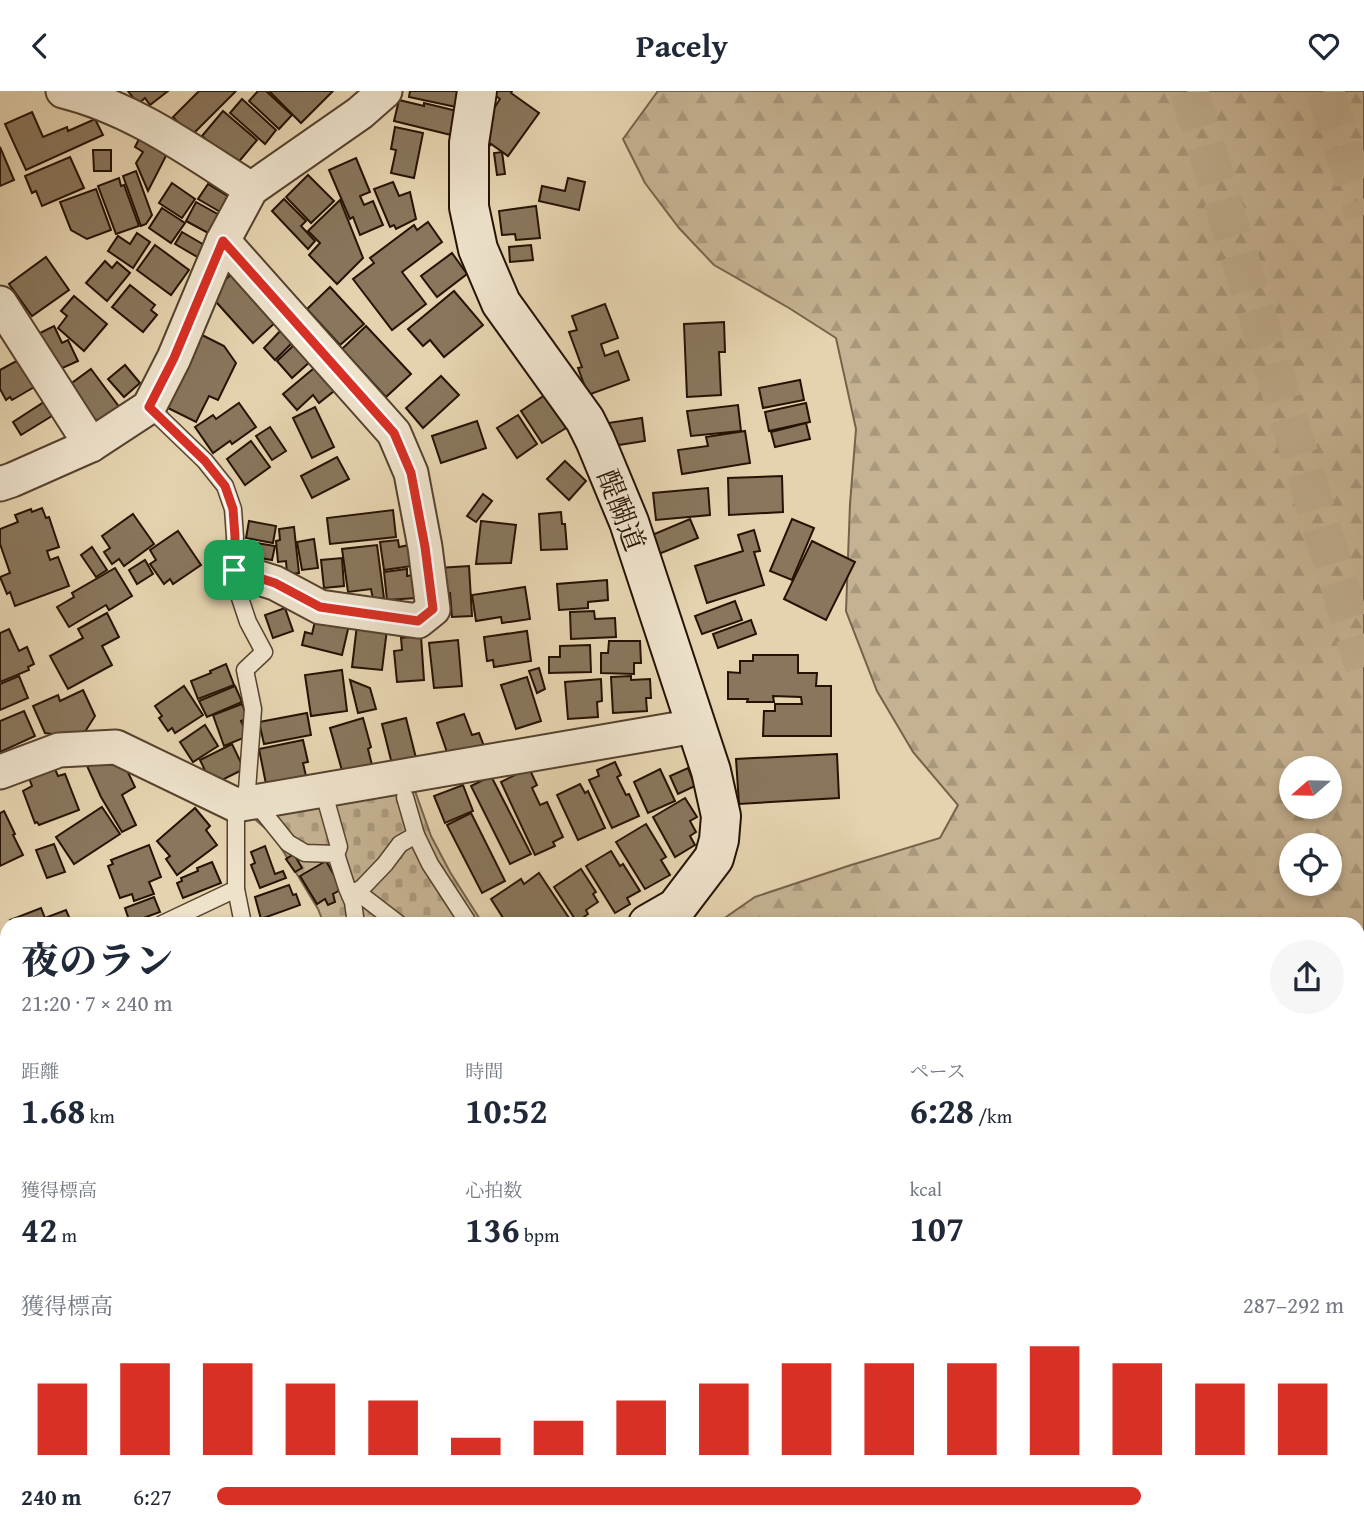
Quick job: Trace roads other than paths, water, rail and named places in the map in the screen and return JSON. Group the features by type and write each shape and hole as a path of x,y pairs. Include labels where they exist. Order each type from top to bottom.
{"main road":[{"name":"醍醐道","path":"477,91 469,143 469,207 478,249 501,303 585,421 595,440 629,522 711,771 720,816 719,840 714,858 676,908 660,917"}],"street":[{"path":"63,91 111,106 145,123 251,189"},
{"path":"0,484 91,445 149,407 174,358 223,241 251,189 360,113 385,91"},
{"path":"223,241 394,433 411,473 433,609 418,621 320,607 275,583 234,570"},
{"path":"0,303 91,445"},
{"path":"0,772 59,750 116,747 245,803 695,726"}],"lane":[{"path":"149,407 205,461 225,486 233,509 234,580 248,622 264,652 245,670 253,709 236,889 242,917"},
{"path":"323,790 339,847 336,854 353,893 355,917"},
{"path":"405,797 416,835 430,864 464,917"},
{"path":"245,803 288,843 305,853 336,854"},
{"path":"353,893 362,888 400,844 416,835"},
{"path":"177,917 236,889"},
{"path":"353,893 389,917"}],"tunnel":[{"path":"1189,91 1364,667"},
{"path":"1325,91 1364,215"}]}
